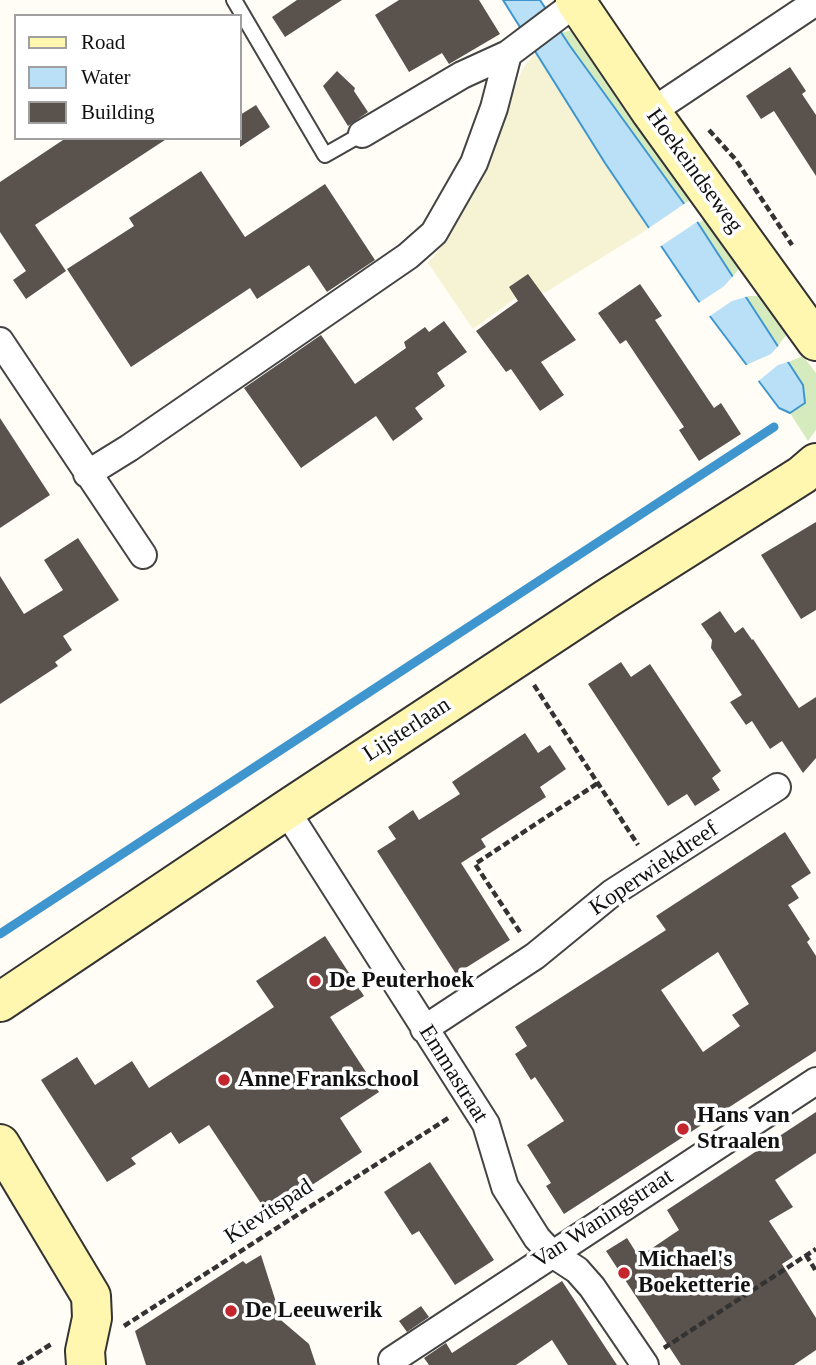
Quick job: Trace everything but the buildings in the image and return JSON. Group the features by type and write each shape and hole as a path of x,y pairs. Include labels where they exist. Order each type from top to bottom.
{"street":[{"path":"651,112 816,2"},
{"path":"362,134 462,75 514,48 570,5"},
{"name":"Hoekeindseweg","path":"570,5 651,112 816,341"},
{"path":"87,474 130,448 408,256 434,233 474,163 514,48"},
{"path":"0,341 143,555"},
{"name":"Lijsterlaan","path":"0,1002 286,810 802,475 816,463"},
{"name":"Koperwiekdreef","path":"424,1029 535,956 612,893 777,787"},
{"name":"Emmastraat","path":"286,810 486,1124 505,1187 537,1238 551,1253 577,1270 592,1287 644,1363"},
{"name":"Van Waningstraat","path":"392,1360 816,1081"},
{"path":"0,1144 91,1296 92,1318 85,1358"}],"lane":[{"path":"234,0 325,155 362,134"}],"path":[{"path":"520,656 534,686 627,828"},
{"path":"535,956 475,863 598,782"},
{"name":"Kievitspad","path":"85,1358 472,1102"},
{"path":"644,1363 816,1249"},
{"path":"806,1255 816,1271"}],"shaded area":[{"path":"536,52 648,229 546,292 520,295 473,329 428,263 443,245 457,219 486,159 523,68"}],"green space":[{"path":"582,31 691,200 684,204 561,33"},
{"path":"707,218 740,267 733,277 698,223"},
{"path":"745,296 761,296 787,334 777,347"},
{"path":"803,356 816,373 816,430 808,441 790,413 804,403 803,385 788,362"}],"water":[{"path":"503,0 540,0 570,46 698,223 803,385 805,403 790,413 779,408 697,299 605,163"}],"pier":[{"path":"687,202 700,220 658,248 646,230"},
{"path":"735,274 749,296 732,301 707,318 697,304 723,287"},
{"path":"780,344 791,361 778,365 756,383 744,366 771,354"}],"waterway":[{"path":"0,934 774,427"}],"place":[{"name":"De Peuterhoek","path":"315,981"},
{"name":"Anne Frankschool","path":"224,1080"},
{"name":"Hans van Straalen","path":"683,1129"},
{"name":"Michael's Boeketterie","path":"624,1273"},
{"name":"De Leeuwerik","path":"231,1311"}]}
